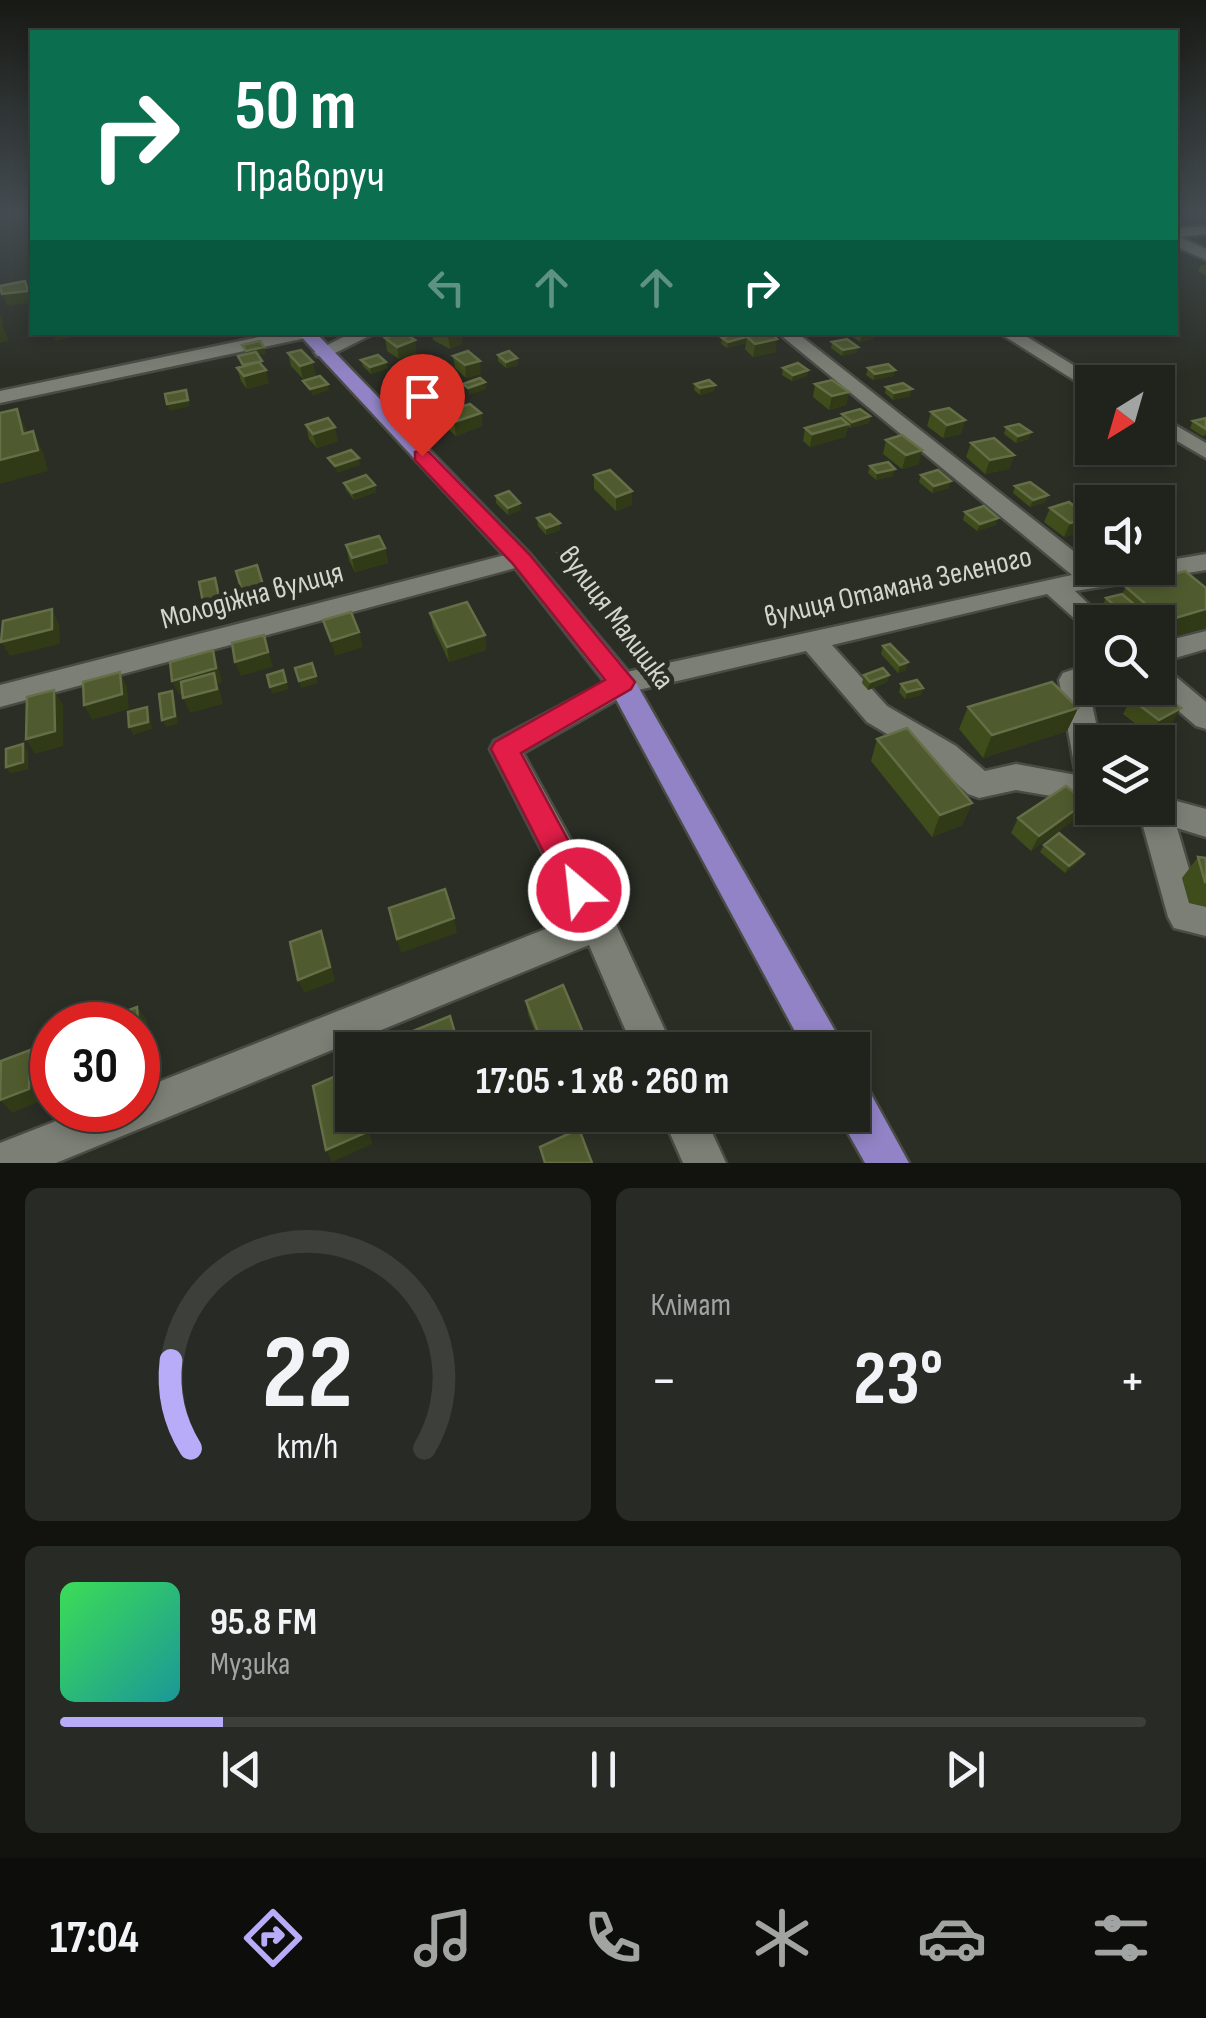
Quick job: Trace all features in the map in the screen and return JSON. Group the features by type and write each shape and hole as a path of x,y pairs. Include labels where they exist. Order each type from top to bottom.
{"main road":[{"name":"вулиця Малишка","path":"311,339 521,559 622,682 816,1032"},
{"path":"870,1130 888,1163"}],"street":[{"path":"0,397 345,335"},
{"name":"вулиця Отамана Зеленого","path":"789,335 1075,564"},
{"path":"1011,335 1075,373"},
{"path":"1175,432 1206,452"},
{"name":"Молодіжна вулиця","path":"0,696 521,559"},
{"path":"1175,579 1204,579"},
{"name":"вулиця Отамана Зеленого","path":"598,925 504,749 622,682 1075,582"},
{"path":"1052,585 1075,605"},
{"path":"811,640 877,714 945,754 979,786 1016,777 1075,787"},
{"path":"1175,648 1206,640"},
{"path":"1175,692 1206,718"},
{"path":"1175,814 1206,823"},
{"path":"1159,825 1186,916 1206,920"},
{"path":"160,1101 598,925 646,1032"},
{"path":"4,1163 82,1132"},
{"path":"691,1132 705,1163"}],"building":[{"path":"25,281 28,291 2,294 0,286"},
{"path":"407,335 415,340 397,347 385,338"},
{"path":"732,335 749,336 728,342 722,338"},
{"path":"773,335 777,339 755,344 747,337"},
{"path":"847,339 858,347 843,350 832,342"},
{"path":"260,341 264,347 246,351 242,345"},
{"path":"301,350 313,362 300,366 288,353"},
{"path":"468,351 480,361 465,365 453,356"},
{"path":"509,351 517,358 506,362 498,355"},
{"path":"256,352 262,361 243,365 238,356"},
{"path":"378,355 386,362 370,367 361,360"},
{"path":"259,362 266,370 244,376 237,368"},
{"path":"798,363 808,370 793,375 783,368"},
{"path":"888,364 895,370 875,374 868,368"},
{"path":"419,366 431,376 413,382 402,371"},
{"path":"320,376 328,384 310,389 303,381"},
{"path":"480,378 485,382 468,388 463,384"},
{"path":"709,380 715,385 700,388 695,384"},
{"path":"832,380 849,392 832,396 815,384"},
{"path":"903,383 912,389 894,393 886,387"},
{"path":"186,390 188,400 167,404 165,394"},
{"path":"439,392 443,396 427,401 423,397"},
{"path":"444,400 452,406 429,414 421,408"},
{"path":"470,404 481,413 454,422 443,413"},
{"path":"949,408 965,420 947,425 931,412"},
{"path":"17,409 23,434 33,431 38,450 0,460 0,413"},
{"path":"860,409 870,416 852,422 842,414"},
{"path":"328,418 335,427 313,434 306,425"},
{"path":"841,418 848,424 812,434 805,428"},
{"path":"1206,418 1206,429 1193,421"},
{"path":"1019,424 1031,432 1018,436 1006,427"},
{"path":"902,435 922,450 906,455 886,440"},
{"path":"994,438 1014,455 990,460 971,443"},
{"path":"351,450 359,458 335,466 328,458"},
{"path":"888,462 895,469 877,473 870,466"},
{"path":"610,470 632,491 616,497 594,475"},
{"path":"938,470 951,481 934,486 921,475"},
{"path":"366,475 375,485 352,493 344,483"},
{"path":"1030,482 1048,495 1033,500 1015,486"},
{"path":"509,491 520,503 508,508 496,496"},
{"path":"1069,502 1075,506 1075,521 1070,523 1050,508"},
{"path":"984,506 998,518 980,524 965,512"},
{"path":"550,514 560,523 546,528 537,518"},
{"path":"379,536 385,548 352,558 346,545"},
{"path":"568,548 579,558 568,562 558,553"},
{"path":"257,565 263,585 242,591 236,571"},
{"path":"1185,571 1206,588 1206,609 1175,618 1175,605 1147,605 1126,587 1175,585 1175,574"},
{"path":"215,578 219,597 203,602 199,582"},
{"path":"1122,594 1135,605 1114,605 1106,598"},
{"path":"467,602 485,635 447,647 430,613"},
{"path":"52,609 52,629 1,642 3,621"},
{"path":"351,612 359,632 331,641 323,620"},
{"path":"264,635 268,652 235,662 232,643"},
{"path":"890,644 908,662 900,665 883,646"},
{"path":"213,650 216,668 172,681 170,662"},
{"path":"312,663 316,676 299,681 295,668"},
{"path":"883,668 889,675 870,682 864,675"},
{"path":"283,670 286,682 270,687 267,675"},
{"path":"120,672 122,694 84,705 83,682"},
{"path":"214,673 217,689 183,698 181,682"},
{"path":"917,680 923,688 907,692 901,684"},
{"path":"1052,682 1078,708 992,735 968,707"},
{"path":"54,690 55,731 26,739 27,697"},
{"path":"172,691 175,716 162,720 159,694"},
{"path":"1175,704 1181,708 1159,720 1139,705"},
{"path":"147,707 148,722 129,727 128,712"},
{"path":"907,728 972,803 940,815 877,739"},
{"path":"23,744 23,762 6,767 6,749"},
{"path":"1066,786 1075,793 1075,810 1039,836 1018,818"},
{"path":"1059,833 1084,854 1069,866 1044,845"},
{"path":"1198,857 1206,858 1206,882 1205,882"},
{"path":"445,889 454,918 397,939 389,908"},
{"path":"321,931 330,967 298,980 290,942"},
{"path":"563,985 583,1032 538,1032 526,1001"},
{"path":"450,1016 455,1032 413,1032"},
{"path":"30,1050 29,1089 0,1100 1,1061"},
{"path":"335,1076 335,1132 367,1132 326,1150 313,1086"},
{"path":"580,1132 592,1163 545,1163 540,1147"}],"route":[{"path":"422,456 521,559 622,682 504,749 579,890"}]}
